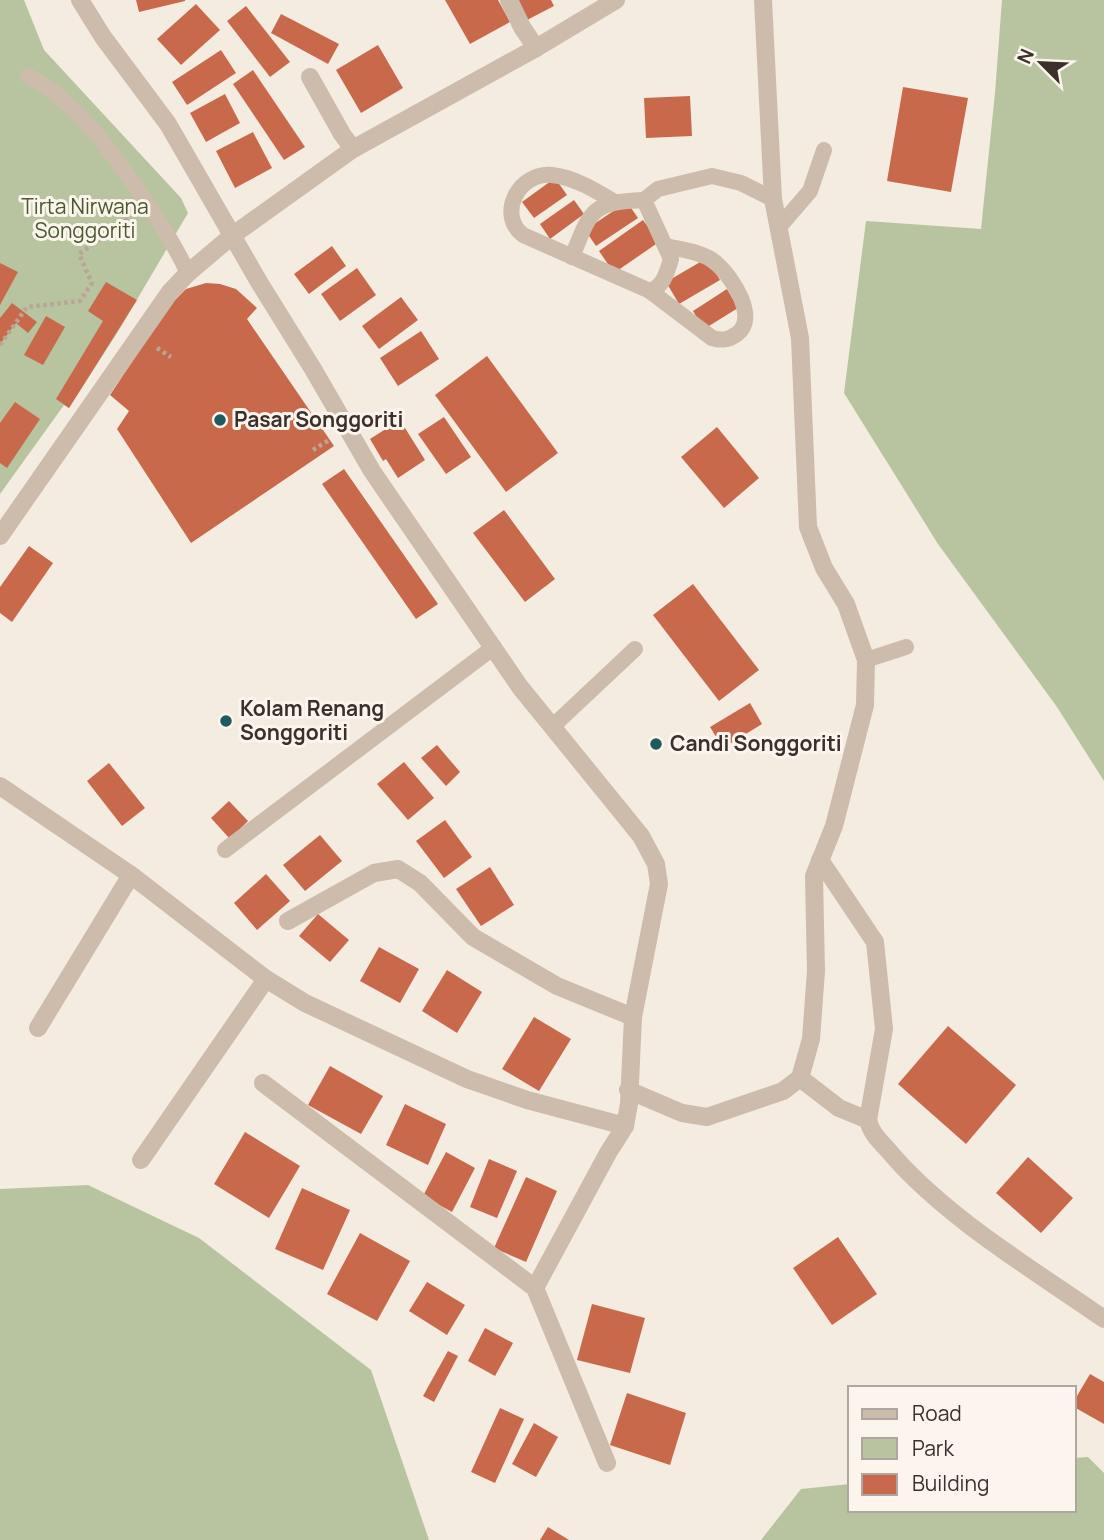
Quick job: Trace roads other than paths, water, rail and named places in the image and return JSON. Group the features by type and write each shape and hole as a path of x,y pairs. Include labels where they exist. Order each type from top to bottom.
{"street":[{"path":"80,0 103,37 168,124 258,282 313,369 372,471 520,687 641,836 656,864 659,884 633,1017 629,1104 625,1126 535,1288"},
{"path":"509,0 536,48"},
{"path":"0,536 170,292 188,273 233,236 353,149 536,48 616,0"},
{"path":"628,1090 682,1113 708,1117 783,1091 800,1078 811,1040 816,971 814,876 834,826 864,705 866,660 846,604 824,568 808,527 800,338 773,199 763,0"},
{"path":"310,77 353,149"},
{"path":"0,786 131,874 266,979 305,1003 467,1079 527,1100 625,1126"},
{"path":"820,860 875,942 884,1030 868,1120 870,1130 910,1177 989,1238 1104,1319"},
{"path":"288,921 374,873 398,869 420,883 473,937 556,986 633,1017"},
{"path":"38,1028 131,874"},
{"path":"141,1160 266,979"},
{"path":"800,1078 839,1108 868,1120"},
{"path":"263,1083 535,1288 607,1462"}],"lane":[{"path":"28,76 46,85 93,127 170,236 188,273"},
{"path":"779,227 810,191 824,150"},
{"path":"613,201 590,187 552,175 531,177 517,190 513,199 514,229 650,291 712,338 729,339 744,329 747,317 737,288 716,262 692,252 666,246"},
{"path":"572,257 586,222 597,208 613,201 644,200 658,188 712,176 741,183 773,199"},
{"path":"644,200 671,260 664,278 657,288 650,291"},
{"path":"225,850 494,647"},
{"path":"866,660 906,647"},
{"path":"552,727 635,649"}],"place":[{"name":"Pasar Songgoriti","path":"220,420"},
{"name":"Kolam Renang Songgoriti","path":"226,721"},
{"name":"Candi Songgoriti","path":"656,744"}],"park label":[{"name":"Tirta Nirwana Songgoriti","path":"85,219"}]}
